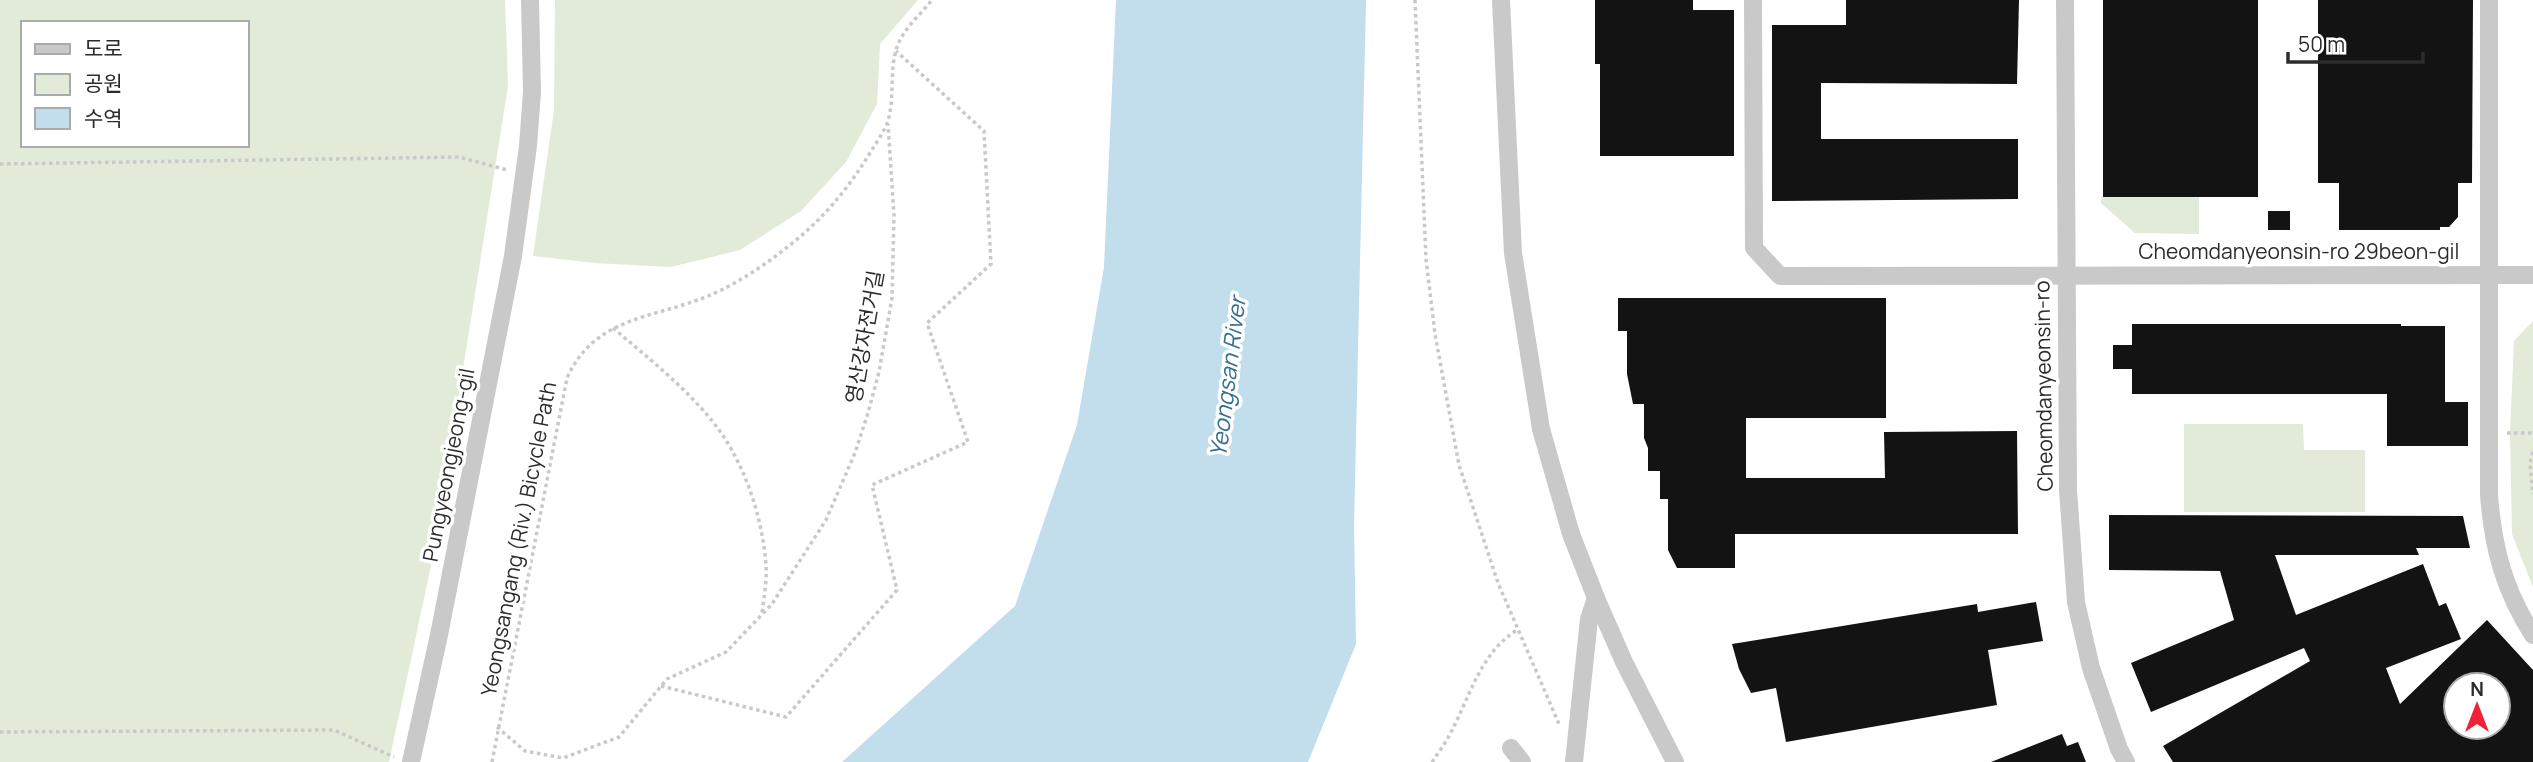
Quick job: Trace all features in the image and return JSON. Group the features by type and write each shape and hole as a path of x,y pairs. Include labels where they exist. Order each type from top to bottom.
{"street":[{"name":"Pungyeongjeong-gil","path":"411,762 439,635 511,269 532,92 530,0"},
{"path":"1501,0 1513,253 1545,441 1571,534 1596,598 1624,662 1675,762"},
{"name":"Cheomdanyeonsin-ro 29beon-gil","path":"1753,0 1754,248 1780,276 2533,275"},
{"name":"Cheomdanyeonsin-ro","path":"2065,0 2068,490 2076,601 2091,668 2119,750 2126,762"},
{"path":"2489,0 2489,495 2492,535 2514,605 2533,635"},
{"path":"1574,762 1588,620 1596,598"}],"path":[{"name":"Yeongsangang (Riv.) Bicycle Path","path":"492,762 567,378 574,363 597,337 613,328 709,296 747,276 820,220 852,183 888,121 896,51 904,33 932,0"},
{"path":"1415,0 1426,259 1435,334 1459,465 1498,583 1574,762"},
{"path":"661,686 786,717 897,590 872,485 968,442 927,323 992,264 984,131 896,51"},
{"name":"영산강자전거길","path":"498,727 525,751 563,758 619,737 667,679 726,652 772,604 826,520 855,453 879,372 895,265 888,121"},
{"path":"0,164 459,156 524,175"},
{"path":"613,328 692,398 724,438 739,464 758,520 766,565 762,614"},
{"path":"2489,434 2533,433"},
{"path":"2533,452 2530,463 2533,494"},
{"path":"1432,762 1450,734 1479,673 1501,640 1517,630"},
{"path":"0,732 334,730 405,762"}],"green space":[{"path":"0,0 505,0 508,86 434,552 389,762 0,762"},
{"path":"555,0 918,0 880,44 877,104 846,162 801,211 740,250 671,267 533,256 554,110"},
{"path":"2101,197 2199,197 2199,234 2135,233 2101,203"},
{"path":"2533,321 2533,587 2512,534 2510,433 2514,341"},
{"path":"2184,424 2303,424 2304,450 2365,450 2365,512 2184,512"}],"water":[{"name":"Yeongsan River","path":"1116,0 1366,0 1354,525 1356,644 1308,762 842,762 1015,606 1077,425 1104,267"}],"building":[{"path":"1595,0 1693,0 1693,10 1734,10 1734,156 1600,156 1600,64 1595,64"},
{"path":"1846,0 2019,0 2017,84 1821,83 1821,139 2018,139 2018,199 1772,201 1772,25 1846,25"},
{"path":"2103,0 2258,0 2258,197 2103,197"},
{"path":"2318,0 2473,0 2472,183 2458,183 2458,217 2449,227 2440,227 2440,230 2339,230 2339,183 2318,183"},
{"path":"2268,211 2290,211 2290,230 2268,230"},
{"path":"1618,298 1886,298 1886,418 1746,418 1746,478 1885,478 1884,432 2017,431 2018,534 1735,534 1735,568 1677,568 1668,550 1668,499 1660,499 1660,471 1648,471 1644,404 1633,404 1627,374 1627,331 1618,331"},
{"path":"2132,324 2445,326 2445,402 2468,402 2468,446 2387,446 2387,394 2132,394 2132,369 2113,369 2113,345 2132,345"},
{"path":"2109,515 2463,516 2470,548 2416,548 2419,555 2275,555 2296,615 2423,564 2439,606 2446,603 2461,639 2386,668 2400,704 2487,620 2533,670 2533,762 2173,762 2163,746 2310,661 2304,648 2151,712 2131,663 2234,620 2220,571 2109,570"},
{"path":"2036,602 2043,641 1988,650 1997,705 1786,742 1776,688 1751,693 1739,669 1732,644 1977,604 1978,612"},
{"path":"2062,734 2067,746 2078,742 2086,762 1991,762"}]}
